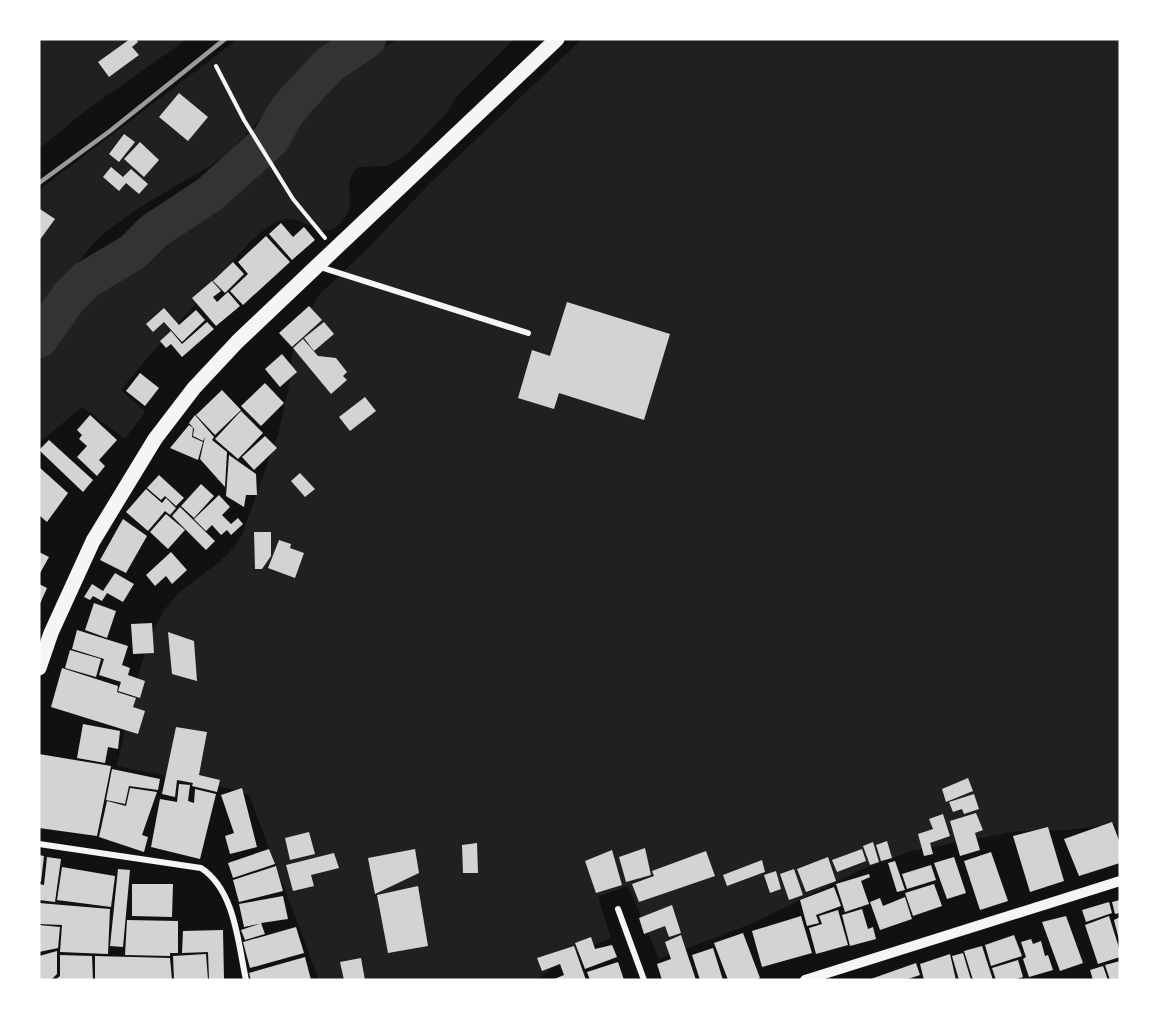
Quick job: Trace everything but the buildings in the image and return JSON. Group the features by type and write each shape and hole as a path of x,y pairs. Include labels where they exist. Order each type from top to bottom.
{"main road":[{"path":"39,668 51,633 93,541 155,439 194,388 237,342 316,266 557,39"}],"street":[{"path":"316,266 528,333"},
{"path":"39,844 201,868 216,879 227,897 246,980"},
{"path":"805,980 1120,882"},
{"path":"618,909 644,980"}],"path":[{"path":"216,66 244,120 293,199 335,250"}],"shaded area":[{"path":"39,39 187,39 84,112 39,149"},
{"path":"238,39 341,39 324,53 312,70 285,99 260,119 230,151 210,166 140,207 107,231 91,246 39,314 39,190"},
{"path":"399,39 514,39 456,97 447,113 406,155 388,166 358,167 352,174 350,182 348,211 336,227 322,230 285,219 267,228 235,258 121,390 145,412 125,439 82,407 39,443 39,357 89,302 117,277 164,239 227,196 263,166 282,146 334,75 347,65"},
{"path":"582,39 1120,39 1120,835 1115,824 1067,830 1018,831 911,851 863,869 751,924 659,959 628,886 598,897 611,938 570,955 536,980 319,980 249,795 227,788 117,766 137,681 151,636 169,604 187,586 227,555 242,535 278,434 288,391 292,355 304,323 319,295 430,183"}],"waterway":[{"path":"39,339 69,297 86,280 133,252 154,231 210,194 271,139 285,114 329,65 367,39"}],"railway":[{"path":"39,183 110,131 225,39"}]}
